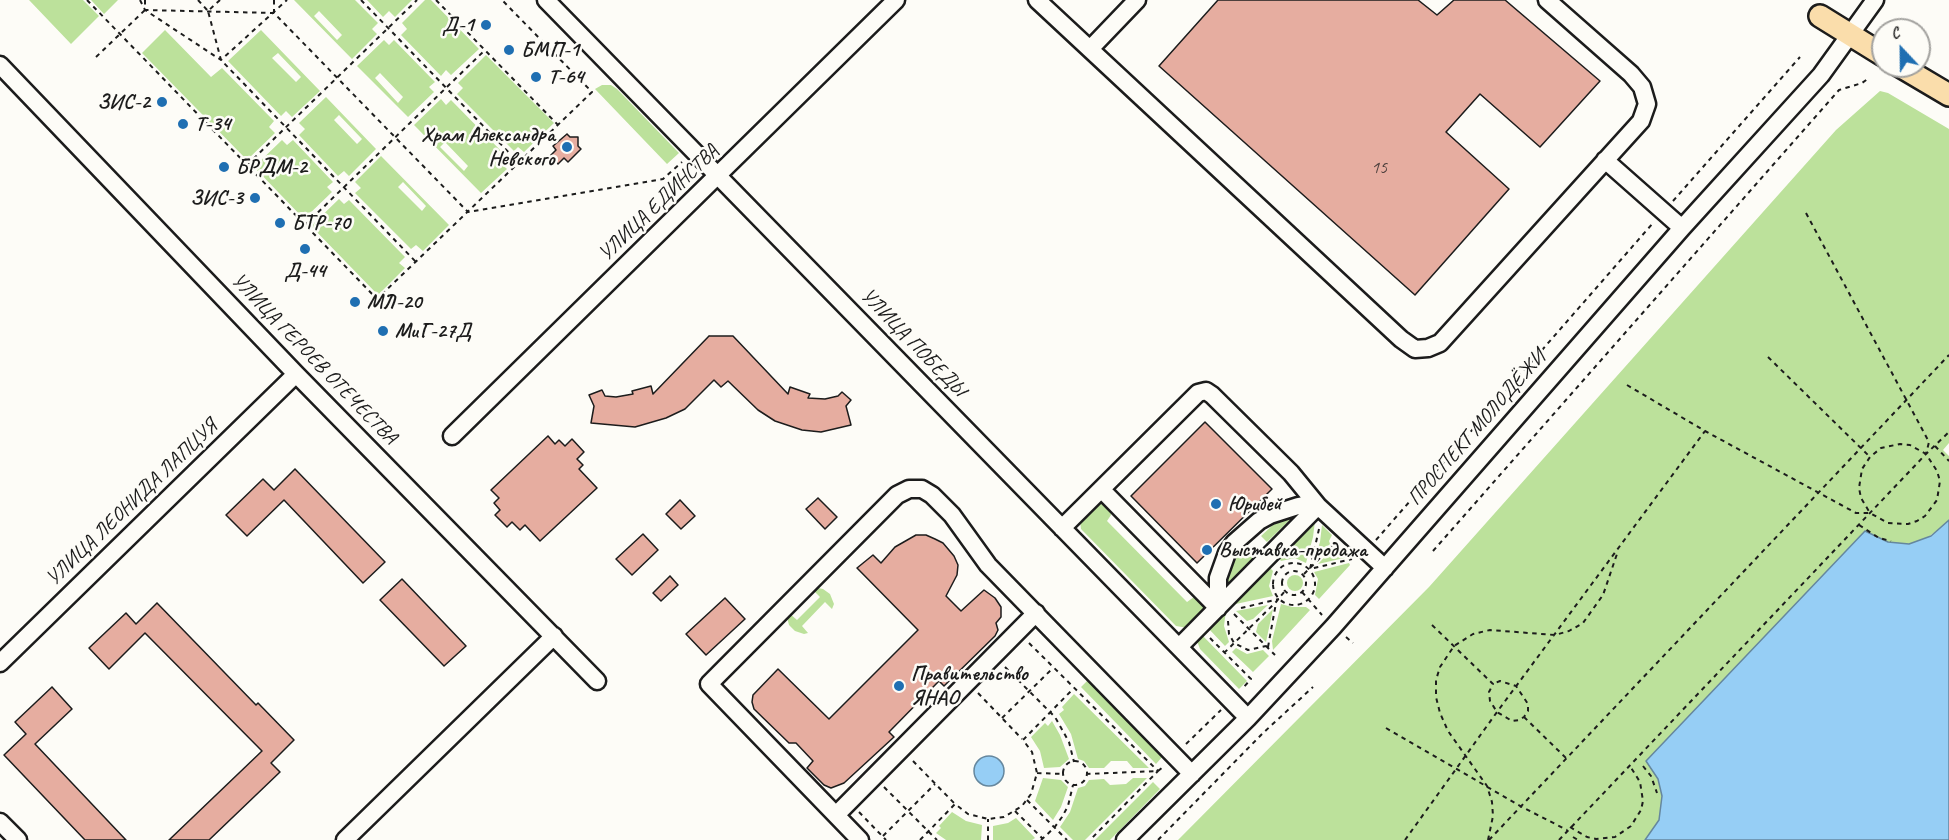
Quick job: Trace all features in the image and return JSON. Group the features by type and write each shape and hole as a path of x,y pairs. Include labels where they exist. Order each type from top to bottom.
{"main road":[{"path":"1820,16 1871,48"},
{"path":"1920,78 1949,95"}],"street":[{"name":"УЛИЦА ПОБЕДЫ","path":"546,0 1248,718"},
{"name":"УЛИЦА ЕДИНСТВА","path":"452,436 896,0"},
{"path":"1037,0 1414,349 1428,348 1440,343 1641,121 1647,104 1642,87 1631,74 1547,0"},
{"path":"1090,49 1137,0"},
{"name":"ПРОСПЕКТ МОЛОДЁЖИ","path":"1125,840 1248,718 1306,656 1682,228 1821,75 1875,0"},
{"name":"УЛИЦА ГЕРОЕВ ОТЕЧЕСТВА","path":"0,65 296,374 597,681"},
{"path":"1605,160 1682,228"},
{"name":"УЛИЦА ЛЕОНИДА ЛАПЦУЯ","path":"0,663 296,374"},
{"path":"1062,528 1198,393 1206,391 1212,394 1291,473 1319,513"},
{"path":"860,840 709,684 897,495 909,489 922,489 952,515 988,565 1192,774"},
{"path":"1102,490 1224,610"},
{"path":"1224,610 1218,578 1227,553 1234,543 1253,525 1270,515 1298,506 1310,504 1384,568"},
{"path":"1179,647 1224,610 1319,513"},
{"path":"836,815 1036,613"},
{"path":"345,840 554,636"},
{"path":"0,822 18,840"}],"path":[{"path":"87,0 377,299 592,92 502,0"},
{"path":"140,0 145,10 221,60 416,262"},
{"path":"145,0 145,10"},
{"path":"198,0 208,11 221,60"},
{"path":"208,11 220,0"},
{"path":"274,0 274,13"},
{"path":"221,60 287,0"},
{"path":"361,0 519,163"},
{"path":"247,165 417,0"},
{"path":"436,0 558,125"},
{"path":"96,57 145,10 274,13 468,212"},
{"path":"305,225 485,50"},
{"path":"1279,599 1273,585 1280,569 1295,563 1310,569 1360,558 1800,57"},
{"path":"1433,551 1839,90 1862,83 1869,78"},
{"path":"468,212 663,178 694,152"},
{"path":"1806,213 1929,442 1926,454"},
{"path":"1489,840 1949,355"},
{"path":"1768,357 1870,456"},
{"path":"1627,385 1818,493 1856,513 1870,513"},
{"path":"1405,840 1705,431"},
{"path":"1559,840 1949,432"},
{"path":"1900,444 1910,445 1926,454 1933,462 1940,481 1932,508 1917,521 1898,525 1879,520 1870,513 1861,498 1859,488 1862,469 1870,456 1881,448 1900,444"},
{"path":"1935,447 1949,461"},
{"path":"1224,610 1279,599 1294,606 1309,600 1316,585 1310,569 1319,513"},
{"path":"1859,525 1879,538 1891,541"},
{"path":"1303,575 1340,538"},
{"path":"1489,840 1493,816 1492,802 1487,786 1448,731 1440,713 1436,697 1436,680 1440,667 1455,646 1473,634 1490,630 1555,635 1569,631 1583,623 1603,595 1619,548"},
{"path":"1285,591 1283,583 1285,576 1292,572 1303,575"},
{"path":"1285,591 1295,595 1302,592 1306,582 1303,575"},
{"path":"1224,653 1285,591"},
{"path":"1267,647 1276,602"},
{"path":"1224,610 1249,629 1275,655"},
{"path":"1224,610 1234,643 1248,650 1267,647"},
{"path":"1432,625 1493,684"},
{"path":"1090,840 1251,680 1209,638"},
{"path":"1027,641 1158,771"},
{"path":"1003,665 1051,712 1064,729 1070,742 1074,762"},
{"path":"1002,718 1053,668"},
{"path":"1500,681 1516,686 1528,704 1528,711 1524,717 1512,721 1497,712 1490,701 1489,692 1493,684 1500,681"},
{"path":"1158,840 1263,733 1313,687"},
{"path":"1023,740 1074,688"},
{"path":"909,758 968,814 988,819 1004,817 1015,812 1027,800 1034,787 1036,773 1034,758 1023,740 976,691"},
{"path":"1524,717 1567,759"},
{"path":"1386,728 1522,807 1587,837 1606,839 1615,837 1631,826 1641,810 1643,801 1640,782 1630,766"},
{"path":"1074,762 1084,767 1086,774 1084,781 1073,785 1066,782 1063,774 1067,764 1074,762"},
{"path":"1643,766 1651,776 1657,793"},
{"path":"1086,774 1158,771"},
{"path":"1036,773 1063,774"},
{"path":"882,837 935,784"},
{"path":"882,785 937,840"},
{"path":"1015,812 1042,840 1054,828 1068,806 1073,785"},
{"path":"1027,800 1067,840"},
{"path":"920,840 955,804"},
{"path":"988,819 988,840"},
{"path":"1573,837 1578,840"}],"green space":[{"path":"29,0 83,0 99,16 71,44"},
{"path":"91,0 118,0 104,14"},
{"path":"294,0 355,0 378,23 372,29 377,34 352,59","holes":["319,11 342,35 337,40 314,16"]},
{"path":"367,0 412,0 395,17 389,11 383,17"},
{"path":"425,0 431,0 479,49 451,75 446,70 441,76 401,35 407,29 402,23"},
{"path":"165,30 211,77 222,68 274,121 269,127 275,133 247,160 142,53"},
{"path":"261,30 320,91 292,117 286,111 281,116 228,61","holes":["278,53 301,77 296,82 272,58"]},
{"path":"384,40 389,45 394,40 435,82 429,87 434,92 408,117 357,66","holes":["380,73 403,97 398,103 375,78"]},
{"path":"486,55 554,123 524,152 518,147 514,151 457,94 463,88 458,83"},
{"path":"602,85 611,85 617,89 679,153 667,164 595,89"},
{"path":"1880,91 1888,93 1949,129 1949,443 1943,450 1949,456 1949,520 1946,524 1924,540 1909,544 1888,542 1865,531 1646,761 1658,779 1662,796 1659,820 1645,840 1178,840 1429,587 1836,130"},
{"path":"326,97 376,149 349,176 344,171 338,176 299,135 305,129 299,123","holes":["339,115 362,139 357,144 334,120"]},
{"path":"441,99 446,105 451,100 507,157 502,164 507,169 481,193 414,125","holes":["445,142 468,166 464,171 440,147"]},
{"path":"282,140 287,145 293,140 333,182 327,187 332,192 304,219 254,167"},
{"path":"381,156 449,225 423,251 416,245 411,249 355,193 361,188 355,182","holes":["403,182 426,206 422,211 398,187"]},
{"path":"339,199 344,204 349,200 405,257 399,263 405,268 378,295 311,226"},
{"path":"1097,503 1106,504 1110,508 1111,515 1107,521 1187,602 1194,597 1203,604 1203,613 1188,628 1176,626 1081,529 1080,521"},
{"path":"1300,510 1267,542 1261,536 1276,522 1272,518"},
{"path":"1315,521 1306,563 1295,558 1281,561 1278,557"},
{"path":"1322,525 1332,535 1330,544 1314,560 1320,542"},
{"path":"1246,545 1255,556 1222,589 1234,554 1237,555"},
{"path":"1343,547 1353,556 1318,564 1333,548"},
{"path":"1349,563 1350,565 1319,599 1315,595 1318,579 1314,572"},
{"path":"1269,567 1273,571 1269,586 1273,596 1231,605"},
{"path":"1292,575 1298,575 1303,583 1301,589 1292,591 1287,586 1287,580"},
{"path":"818,588 830,594 834,604 832,609 825,602 802,626 808,633 795,631 789,625 787,617 789,613 797,620 820,597 812,589"},
{"path":"1281,604 1306,607 1310,610 1273,650 1272,641"},
{"path":"1268,605 1253,619 1247,621 1236,611"},
{"path":"1273,609 1266,642 1256,632 1258,624"},
{"path":"1226,610 1224,626 1229,642 1225,646 1208,628"},
{"path":"1201,634 1247,681 1239,689 1200,649 1197,641"},
{"path":"1236,648 1247,654 1263,650 1269,656 1253,672 1232,652"},
{"path":"1088,680 1163,756 1156,764 1081,687"},
{"path":"1074,694 1149,768 1133,768 1127,761 1111,761 1104,768 1089,768 1084,761 1078,759 1071,734 1059,714"},
{"path":"1052,721 1069,759 1060,767 1044,768 1040,751 1031,737 1045,723 1048,726"},
{"path":"1043,778 1061,780 1068,787 1061,807 1053,820 1035,801"},
{"path":"1133,778 1147,778 1085,840 1073,840 1060,827 1070,812 1078,788 1085,786 1089,780 1104,779 1110,785 1126,784"},
{"path":"1153,782 1160,789 1110,840 1095,840"},
{"path":"952,812 966,821 982,825 981,840 946,840 936,833 941,828 939,826"},
{"path":"1016,818 1035,838 1032,840 993,840 993,826 1008,823"}],"water":[{"path":"1949,520 1949,840 1645,840 1659,820 1662,796 1658,779 1646,761 1865,531 1888,542 1909,544 1931,536"},
{"path":"989,756 995,757 1003,765 1003,777 995,785 989,786 983,785 975,777 974,771 975,765 983,757"}],"building":[{"path":"1218,0 1418,0 1437,15 1454,0 1505,0 1600,81 1540,147 1480,94 1446,132 1509,189 1415,295 1159,66"},
{"path":"567,134 570,137 578,137 578,146 581,149 568,162 564,158 558,164 550,156 556,150 553,146"},
{"path":"709,336 733,336 788,394 790,387 810,394 808,398 825,399 838,396 842,392 851,400 846,406 851,425 821,432 802,430 775,421 758,410 728,381 721,387 714,380 685,409 666,418 635,427 591,423 594,406 589,395 602,390 605,396 616,397 633,394 632,391 651,386 653,394"},
{"path":"1205,422 1272,489 1197,563 1131,496"},
{"path":"548,436 555,444 559,440 565,446 572,439 584,452 577,459 583,465 579,469 597,488 540,541 525,525 520,530 512,522 507,527 495,515 500,510 494,503 499,498 491,490"},
{"path":"295,469 385,562 363,583 284,500 247,536 226,515 263,479 274,490"},
{"path":"818,498 837,517 825,529 806,509"},
{"path":"680,500 695,516 681,529 666,514"},
{"path":"643,534 658,550 632,575 616,559"},
{"path":"916,535 926,535 943,543 954,556 958,565 957,575 946,596 961,611 984,590 995,598 1001,607 1001,617 996,623 998,630 995,636 944,686 939,681 889,732 894,737 844,783 831,788 824,785 807,768 813,761 796,743 789,743 754,709 753,695 778,669 829,719 918,630 857,568 873,555 881,563 895,547"},
{"path":"670,576 678,585 661,601 653,593"},
{"path":"402,579 466,646 444,666 380,600"},
{"path":"725,598 745,619 706,655 686,634"},
{"path":"157,603 256,705 258,703 294,740 271,763 280,772 209,840 169,840 262,751 145,633 109,669 89,648 126,613 136,624"},
{"path":"52,687 72,709 35,744 126,840 85,840 4,755 26,734 15,722"}],"place":[{"name":"Д-1","path":"486,25"},
{"name":"БМП-1","path":"509,50"},
{"name":"Т-64","path":"536,77"},
{"name":"ЗИС-2","path":"162,102"},
{"name":"Т-34","path":"183,124"},
{"name":"Храм Александра Невского","path":"567,147"},
{"name":"БРДМ-2","path":"224,167"},
{"name":"ЗИС-3","path":"255,198"},
{"name":"БТР-70","path":"280,223"},
{"name":"Д-44","path":"305,249"},
{"name":"МЛ-20","path":"355,302"},
{"name":"МиГ-27Д","path":"383,331"},
{"name":"Юрибей","path":"1216,504"},
{"name":"Выставка-продажа","path":"1207,550"},
{"name":"Правительство ЯНАО","path":"899,686"}]}
